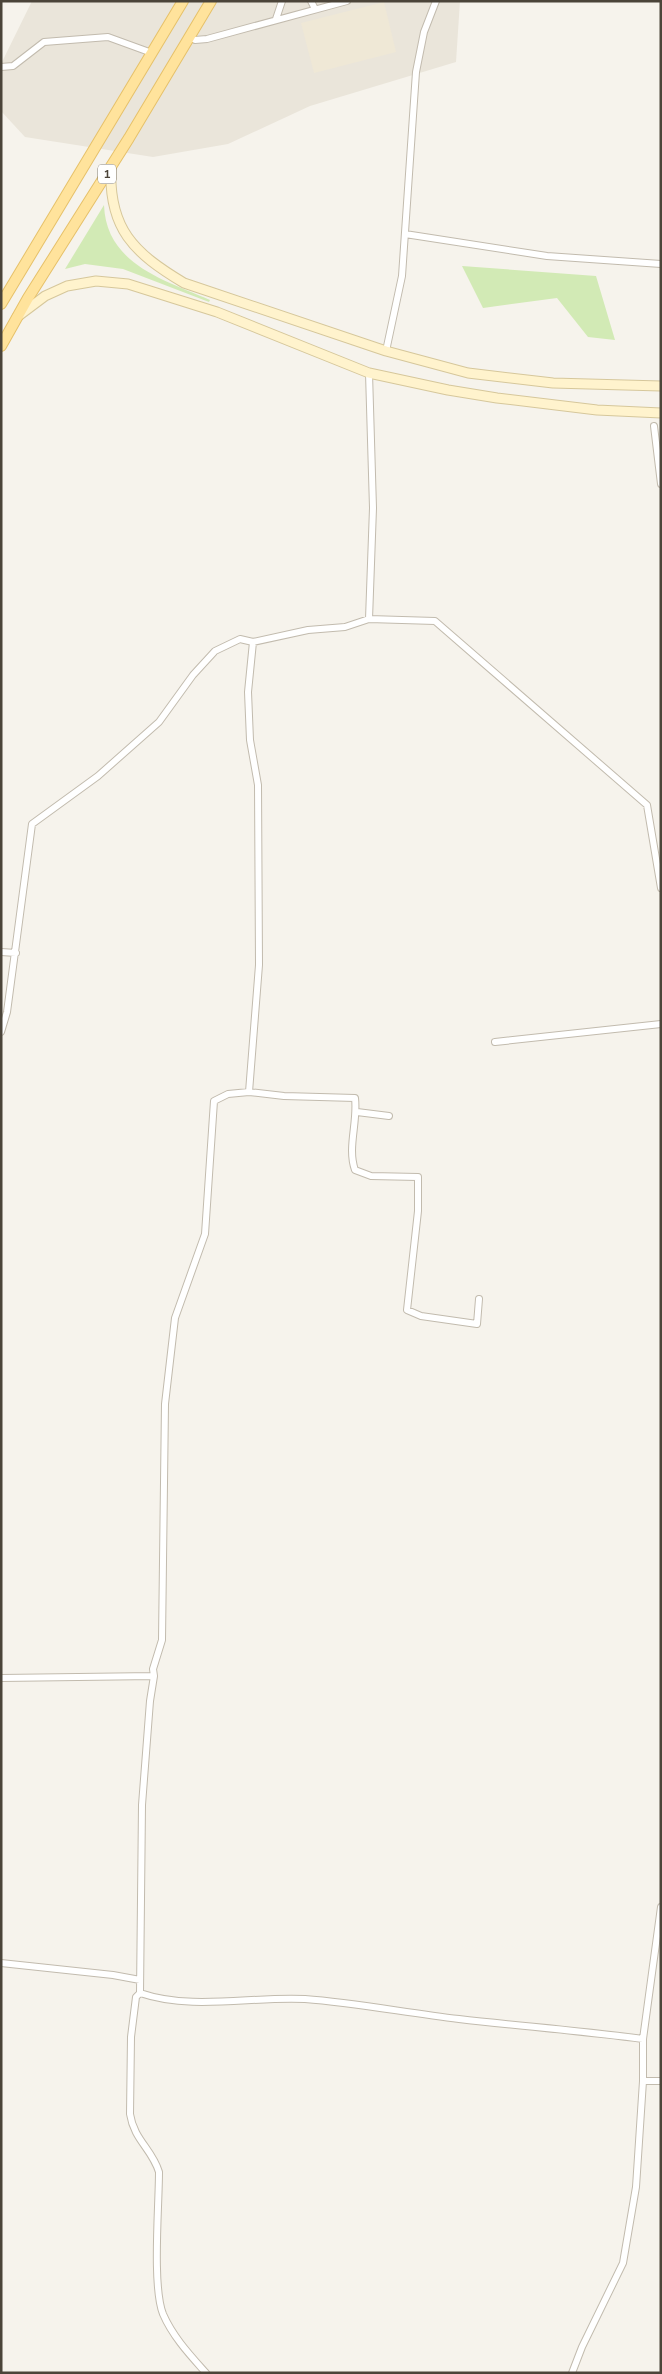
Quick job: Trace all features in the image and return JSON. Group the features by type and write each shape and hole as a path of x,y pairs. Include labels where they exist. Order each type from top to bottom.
{"main road":[{"name":"1","path":"1,304 183,1"},
{"name":"1","path":"1,346 211,1"},
{"path":"111,166 110,187 115,215 135,248 155,266 184,283 220,297 386,351 468,373 553,383 661,386"},
{"path":"17,318 45,296 67,286 96,281 128,284 217,312 369,373 448,390 498,398 596,410 661,413"},
{"path":"217,312 220,297"}],"street":[{"path":"276,19 282,1"},
{"path":"311,1 315,9"},
{"path":"190,37 195,40 207,39 347,1"},
{"path":"386,351 402,276 416,72 424,32 436,1"},
{"path":"1,67 13,66 44,42 108,37 152,54"},
{"path":"405,234 547,256 661,264"},
{"path":"369,373 373,508 369,619"},
{"path":"654,426 661,484"},
{"path":"1,1032 7,1012 16,953 32,824 98,776 159,722 193,675 215,651 240,639 253,642 308,630 345,627 369,619 435,620 647,805 661,888"},
{"path":"248,1092 259,965 258,785 250,740 248,692 253,642"},
{"path":"1,952 16,953"},
{"path":"495,1042 661,1024"},
{"path":"206,2373 180,2344 163,2313 158,2279 159,2172 149,2153 136,2136 130,2114 132,2037 136,1997 140,1993 142,1805 150,1701 154,1676 153,1669 162,1640 164,1404 174,1318 205,1234 214,1101 228,1094 248,1092 264,1095 355,1098 357,1112 351,1159 355,1170 370,1176 418,1177 418,1211 407,1310 421,1316 477,1324 479,1299"},
{"path":"357,1112 389,1116"},
{"path":"1,1678 154,1676"},
{"path":"572,2373 582,2347 623,2263 636,2187 643,2081 643,2039 661,1907"},
{"path":"1,1963 113,1975 140,1980"},
{"path":"140,1993 160,1998 202,2001 280,1999 325,2001 460,2019 643,2039"},
{"path":"643,2081 661,2081"}],"shaded area":[{"path":"32,1 460,1 456,62 310,106 228,144 153,157 25,137 1,111 1,64"},
{"path":"384,2 396,52 314,73 301,23"}],"green space":[{"path":"104,205 107,225 115,242 126,256 157,277 210,300 209,302 123,269 85,264 65,269"},
{"path":"462,266 596,276 615,340 588,337 557,298 483,308"}]}
